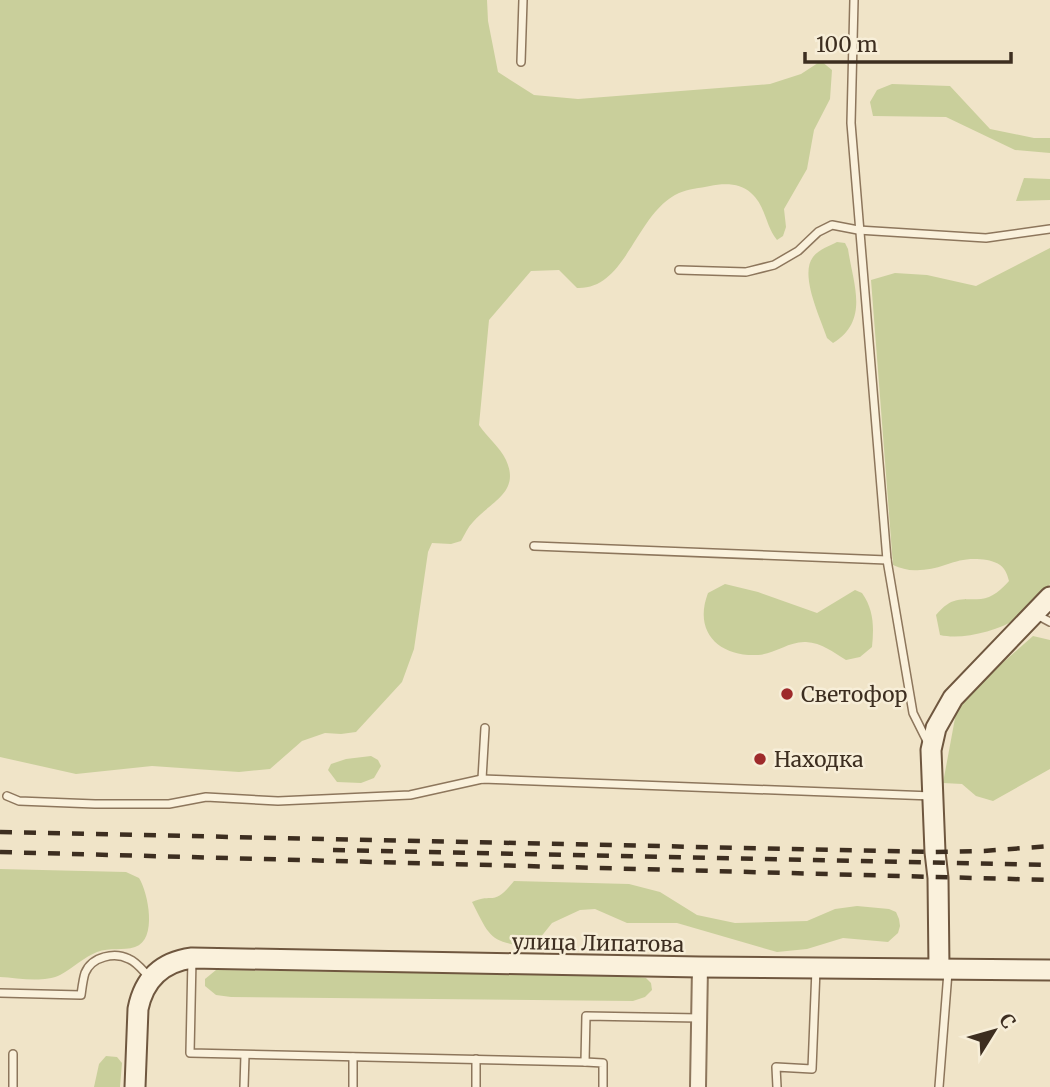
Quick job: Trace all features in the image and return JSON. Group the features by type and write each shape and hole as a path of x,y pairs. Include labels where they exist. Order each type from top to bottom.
{"street":[{"path":"944,968 931,750 936,728 953,698 1042,618 1050,597"},
{"name":"улица Липатова","path":"151,978 168,964 192,958 1050,970"},
{"path":"698,1087 700,967"},
{"path":"135,1087 138,1009 141,996 151,978"}],"lane":[{"path":"521,62 523,0"},
{"path":"854,0 851,124 887,560 914,713 931,750"},
{"path":"679,270 746,272 774,265 798,251 818,232 832,225 858,230 986,238 1050,229"},
{"path":"534,546 887,560"},
{"path":"482,779 485,728"},
{"path":"7,796 19,801 94,804 169,804 206,797 278,801 410,795 482,779 933,796"},
{"path":"0,993 81,995 85,972 92,963 104,957 118,955 132,960 151,978"},
{"path":"192,958 190,1054 603,1063 603,1087"},
{"path":"777,1087 776,1066 812,1069 816,968"},
{"path":"939,1087 944,968"},
{"path":"585,1062 586,1016 699,1018"},
{"path":"13,1054 13,1087"},
{"path":"244,1087 245,1055"},
{"path":"353,1057 353,1087"},
{"path":"476,1059 476,1087"}],"green space":[{"path":"0,0 487,0 488,21 498,72 534,95 578,99 770,84 801,74 821,61 832,70 830,99 814,130 807,169 784,209 786,227 783,236 777,240 760,204 747,190 726,184 686,190 664,203 608,277 594,285 577,288 559,270 531,271 489,320 479,425 506,460 510,481 502,496 471,524 461,541 451,544 432,543 428,552 414,649 402,682 356,732 325,733 302,741 270,769 239,772 152,766 76,774 0,757"},
{"path":"892,84 950,86 990,129 1034,138 1050,138 1050,153 1015,150 946,117 873,116 870,102 877,90"},
{"path":"1024,178 1050,179 1050,200 1016,201"},
{"path":"837,242 845,243 848,249 856,300 852,324 833,343 827,338 816,309 808,275 813,257"},
{"path":"1050,248 1050,584 1032,607 1011,622 987,632 962,636 940,635 936,615 947,605 957,600 989,597 1009,581 1002,567 987,560 967,559 916,570 893,565 871,280 895,273 927,275 976,286"},
{"path":"725,584 758,592 817,613 855,590 862,593 872,619 872,647 860,657 846,660 822,646 806,642 794,643 758,655 732,652 713,639 704,619 708,593"},
{"path":"1033,636 1050,640 1050,769 993,801 976,796 962,784 943,783 958,702"},
{"path":"371,756 378,760 381,766 374,778 361,783 337,782 328,770 331,764 346,759"},
{"path":"0,869 126,872 139,878 145,894 149,915 147,935 142,943 135,947 97,952 60,975 46,979 0,977"},
{"path":"514,881 629,884 660,892 697,915 735,923 807,921 835,909 857,906 896,912 900,926 898,933 888,942 843,938 807,949 777,952 677,923 627,923 595,909 580,910 552,923 532,948 507,943 493,936 483,924 472,902 497,897"},
{"path":"216,970 631,976 646,978 651,983 652,990 645,997 633,1001 231,997 216,995 205,986 205,979"},
{"path":"106,1056 117,1057 122,1063 120,1087 94,1087 99,1064"}],"railway":[{"path":"0,832 935,852 1050,846"},
{"path":"333,850 1050,865"},
{"path":"0,852 1050,880"}],"place":[{"name":"Светофор","path":"787,694"},
{"name":"Находка","path":"760,759"}]}
